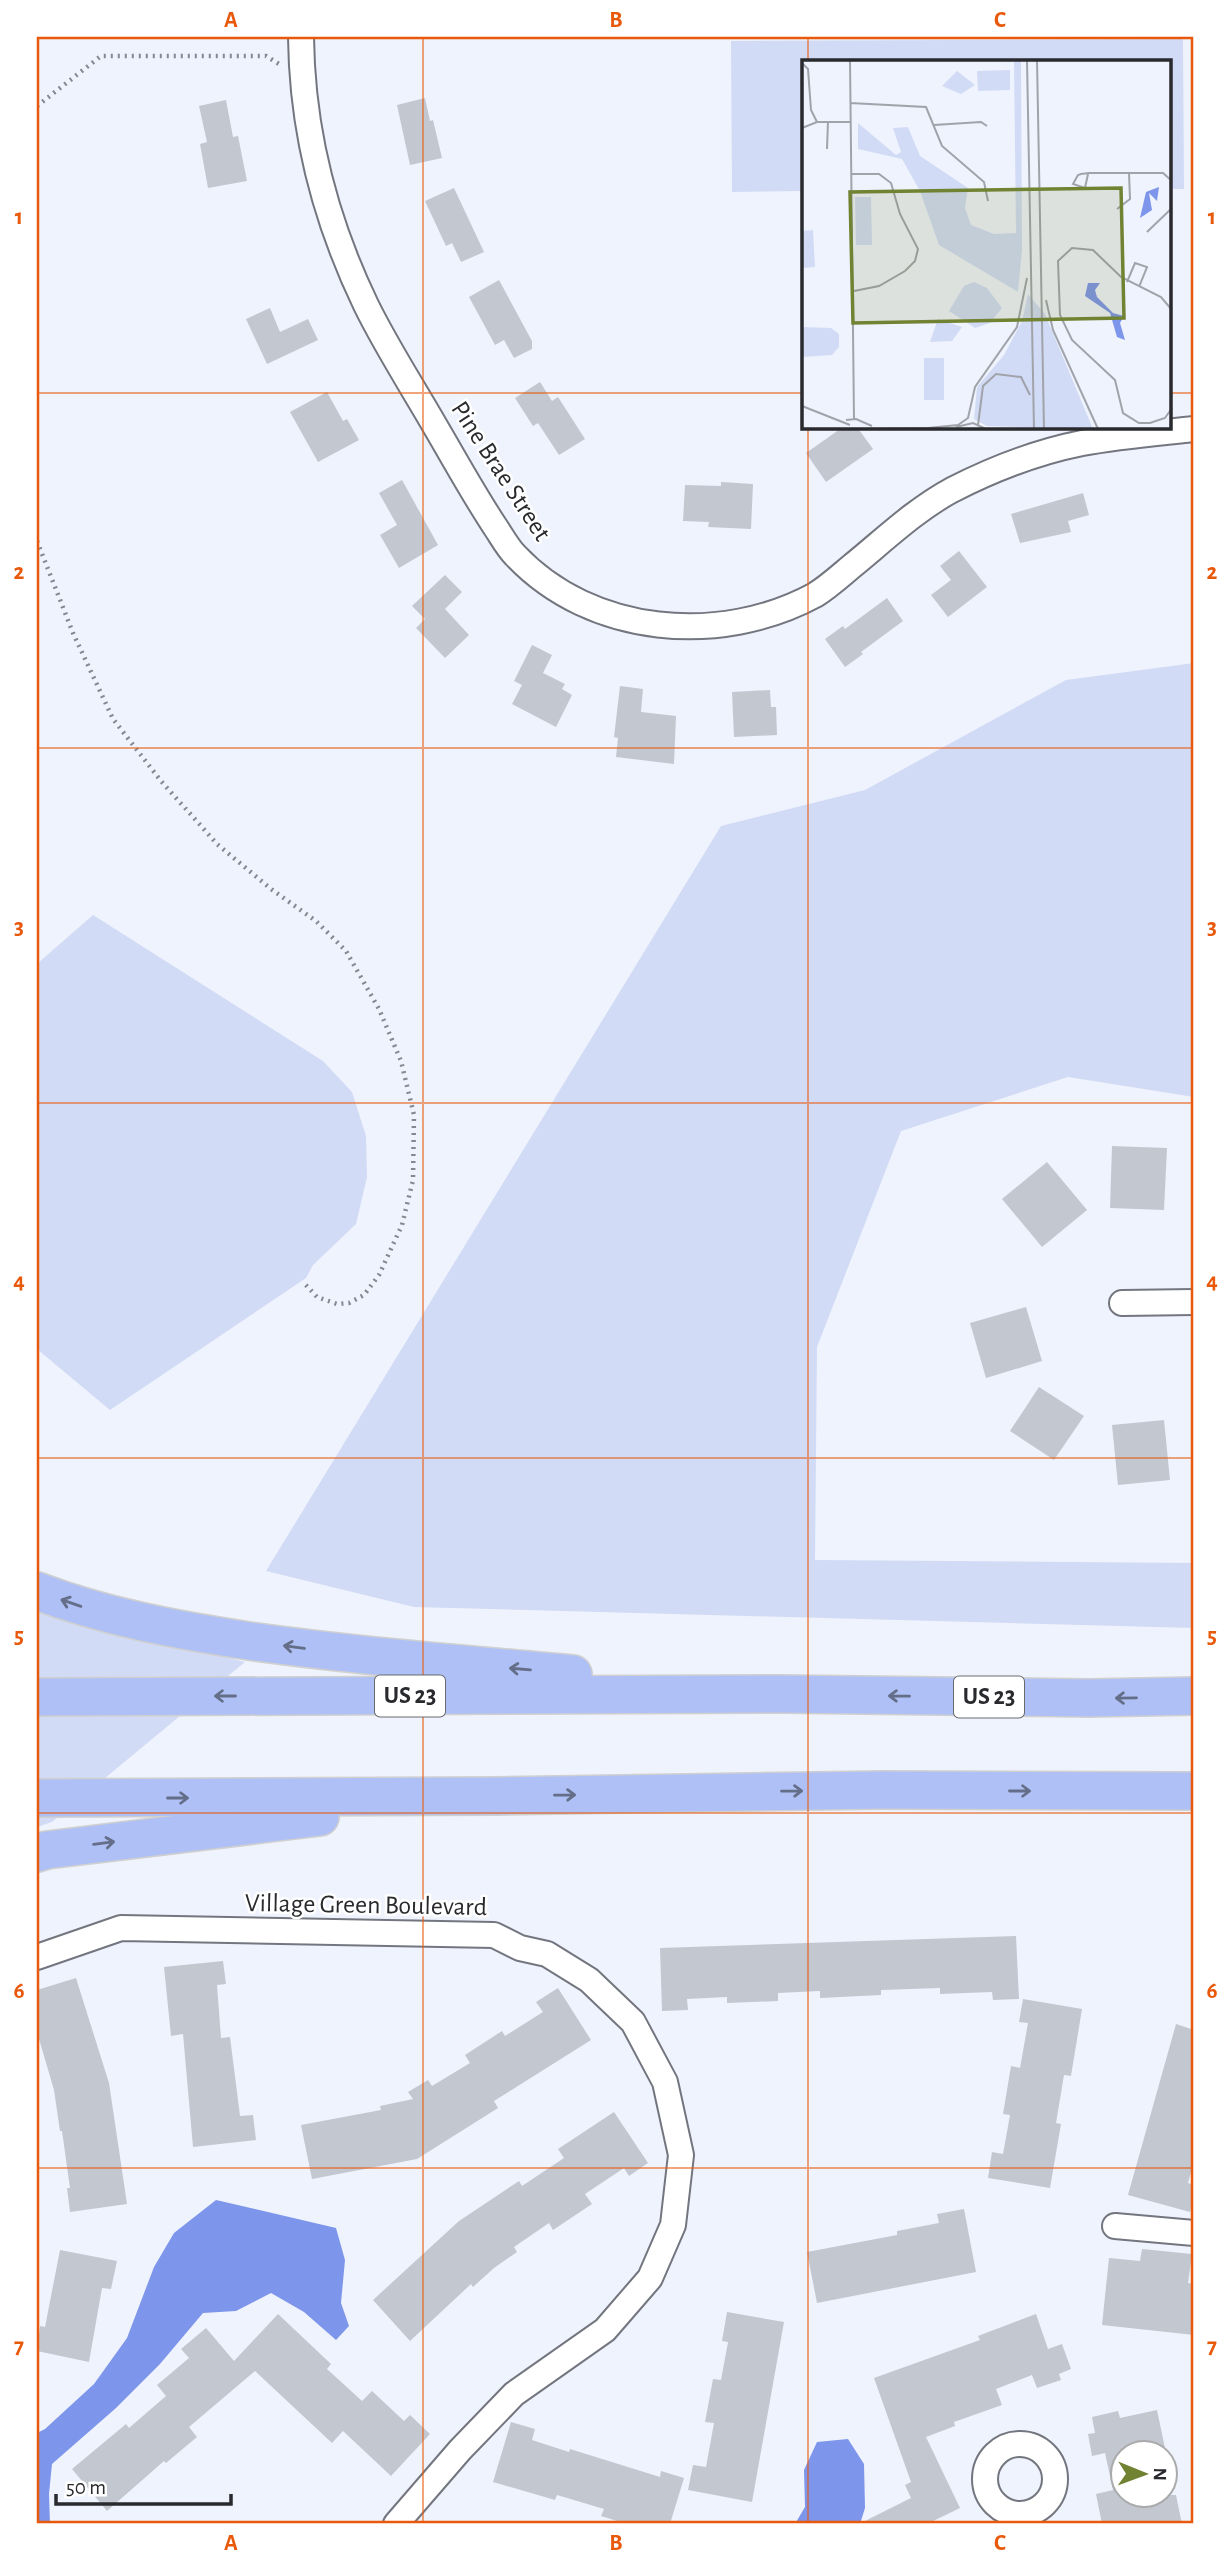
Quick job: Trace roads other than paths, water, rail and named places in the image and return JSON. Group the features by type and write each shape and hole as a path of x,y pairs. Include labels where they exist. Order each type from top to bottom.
{"highway":[{"path":"37,1591 76,1606 188,1632 302,1648 783,1694"},
{"name":"US 23","path":"37,1697 783,1694 1088,1698 1194,1696"},
{"path":"37,1798 496,1796 881,1790 1194,1791"},
{"path":"37,1853 496,1796"}],"street":[{"name":"Pine Brae Street","path":"301,37 305,111 319,185 343,254 368,308 480,504 514,554 542,579 581,603 612,615 656,625 715,626 757,618 790,607 819,593 920,510 950,492 1014,462 1084,443 1194,429"},
{"path":"1122,1303 1194,1302"},
{"name":"Village Green Boulevard","path":"37,1957 121,1928 494,1935 520,1948 547,1954 589,1980 633,2022 666,2082 681,2155 673,2225 650,2278 605,2330 514,2394 460,2450 396,2524"},
{"path":"1115,2226 1194,2232"}],"water":[{"path":"216,2200 336,2228 345,2260 341,2303 349,2326 336,2340 304,2312 271,2293 236,2311 203,2313 160,2364 116,2408 52,2464 50,2524 37,2524 37,2433 45,2429 94,2384 127,2338 154,2267 174,2233"},
{"path":"848,2439 864,2464 865,2508 860,2524 795,2524 805,2507 804,2470 817,2442"}]}
